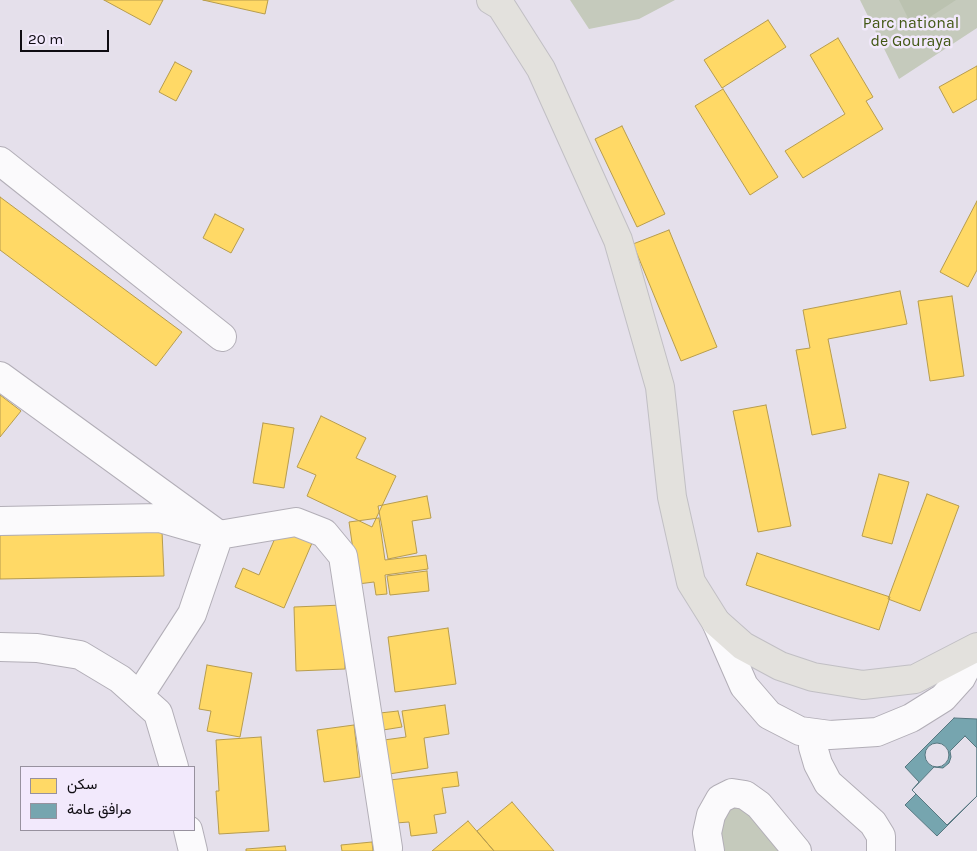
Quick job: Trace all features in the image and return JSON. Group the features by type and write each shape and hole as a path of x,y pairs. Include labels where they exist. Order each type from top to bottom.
{"main road":[{"path":"492,0 501,6 541,69 618,240 660,387 672,497 690,582 716,622 744,646 780,666 813,677 863,685 915,679 976,648"}],"street":[{"path":"0,161 222,337"},
{"path":"0,376 218,535"},
{"path":"0,521 160,518 218,535 296,522 324,533 343,556 388,848"},
{"path":"139,696 192,614 218,535"},
{"path":"716,622 744,686 769,715 800,731 830,735 877,732 911,718 943,698 961,678 976,648"},
{"path":"0,647 37,648 80,655 120,679 158,713 174,766"},
{"path":"812,733 813,747 818,764 828,783 872,823 881,836 881,851"},
{"path":"710,851 707,833 711,815 720,799 732,793 745,795 759,805 797,851"},
{"path":"188,831 193,851"}],"green space":[{"path":"570,0 675,0 639,19 589,29"},
{"name":"Parc national de Gouraya","path":"860,0 977,0 977,28 899,79"},
{"path":"899,0 956,0 913,28"},
{"path":"732,793 797,851 710,851"}],"building: سكن":[{"path":"104,0 163,0 150,25"},
{"path":"203,0 268,0 265,14"},
{"path":"768,20 786,47 722,88 704,60"},
{"path":"838,38 873,97 866,101 883,129 803,178 785,151 845,114 810,55"},
{"path":"175,62 192,71 176,101 159,92"},
{"path":"977,66 977,99 953,113 939,87"},
{"path":"723,89 778,177 750,195 695,106"},
{"path":"622,126 665,214 637,227 595,139"},
{"path":"0,197 182,332 156,366 0,250"},
{"path":"977,201 977,270 968,287 940,272"},
{"path":"215,214 244,229 231,253 203,238"},
{"path":"669,230 717,347 681,361 633,244"},
{"path":"900,291 907,324 828,339 846,428 812,435 796,350 810,348 803,310"},
{"path":"952,296 964,376 930,381 918,301"},
{"path":"0,395 21,411 0,437"},
{"path":"766,405 791,526 758,532 733,411"},
{"path":"321,416 366,438 356,458 396,476 372,527 307,496 316,475 297,467"},
{"path":"263,423 294,428 284,488 253,483"},
{"path":"879,474 909,482 892,544 862,536"},
{"path":"927,494 959,506 920,611 888,599"},
{"path":"427,496 431,518 412,521 417,553 388,559 378,506"},
{"path":"379,518 385,560 426,555 428,569 385,575 387,594 376,595 374,582 358,584 349,522"},
{"path":"279,529 312,543 284,608 235,587 243,568 259,575"},
{"path":"162,531 164,576 0,579 0,535"},
{"path":"757,553 890,597 879,630 746,585"},
{"path":"427,571 429,591 390,595 387,576"},
{"path":"343,605 345,669 296,671 294,607"},
{"path":"448,628 456,684 395,692 388,637"},
{"path":"207,665 252,673 240,737 207,731 211,711 199,709"},
{"path":"445,705 449,734 424,738 428,768 389,774 384,740 406,737 402,711"},
{"path":"398,711 402,727 383,730 380,713"},
{"path":"354,725 360,777 324,782 317,730"},
{"path":"261,737 269,831 219,834 216,791 219,791 216,740"},
{"path":"457,772 459,786 442,788 446,813 434,815 437,833 411,836 409,822 396,823 390,780"},
{"path":"512,802 554,851 494,851 477,831"},
{"path":"468,821 494,851 432,851"},
{"path":"372,842 373,851 342,851 341,845"},
{"path":"285,846 286,851 246,851 246,849"}],"building: مرافق عامة":[{"path":"954,718 977,719 977,796 937,836 905,805 916,794 912,790 919,782 905,767"},
{"path":"965,736 977,748 977,796 947,825 912,790 934,767 943,768 949,763 950,751"},
{"path":"937,743 942,744 948,750 948,760 942,766 937,767 932,766 926,760 925,755 926,750 932,744"}]}
